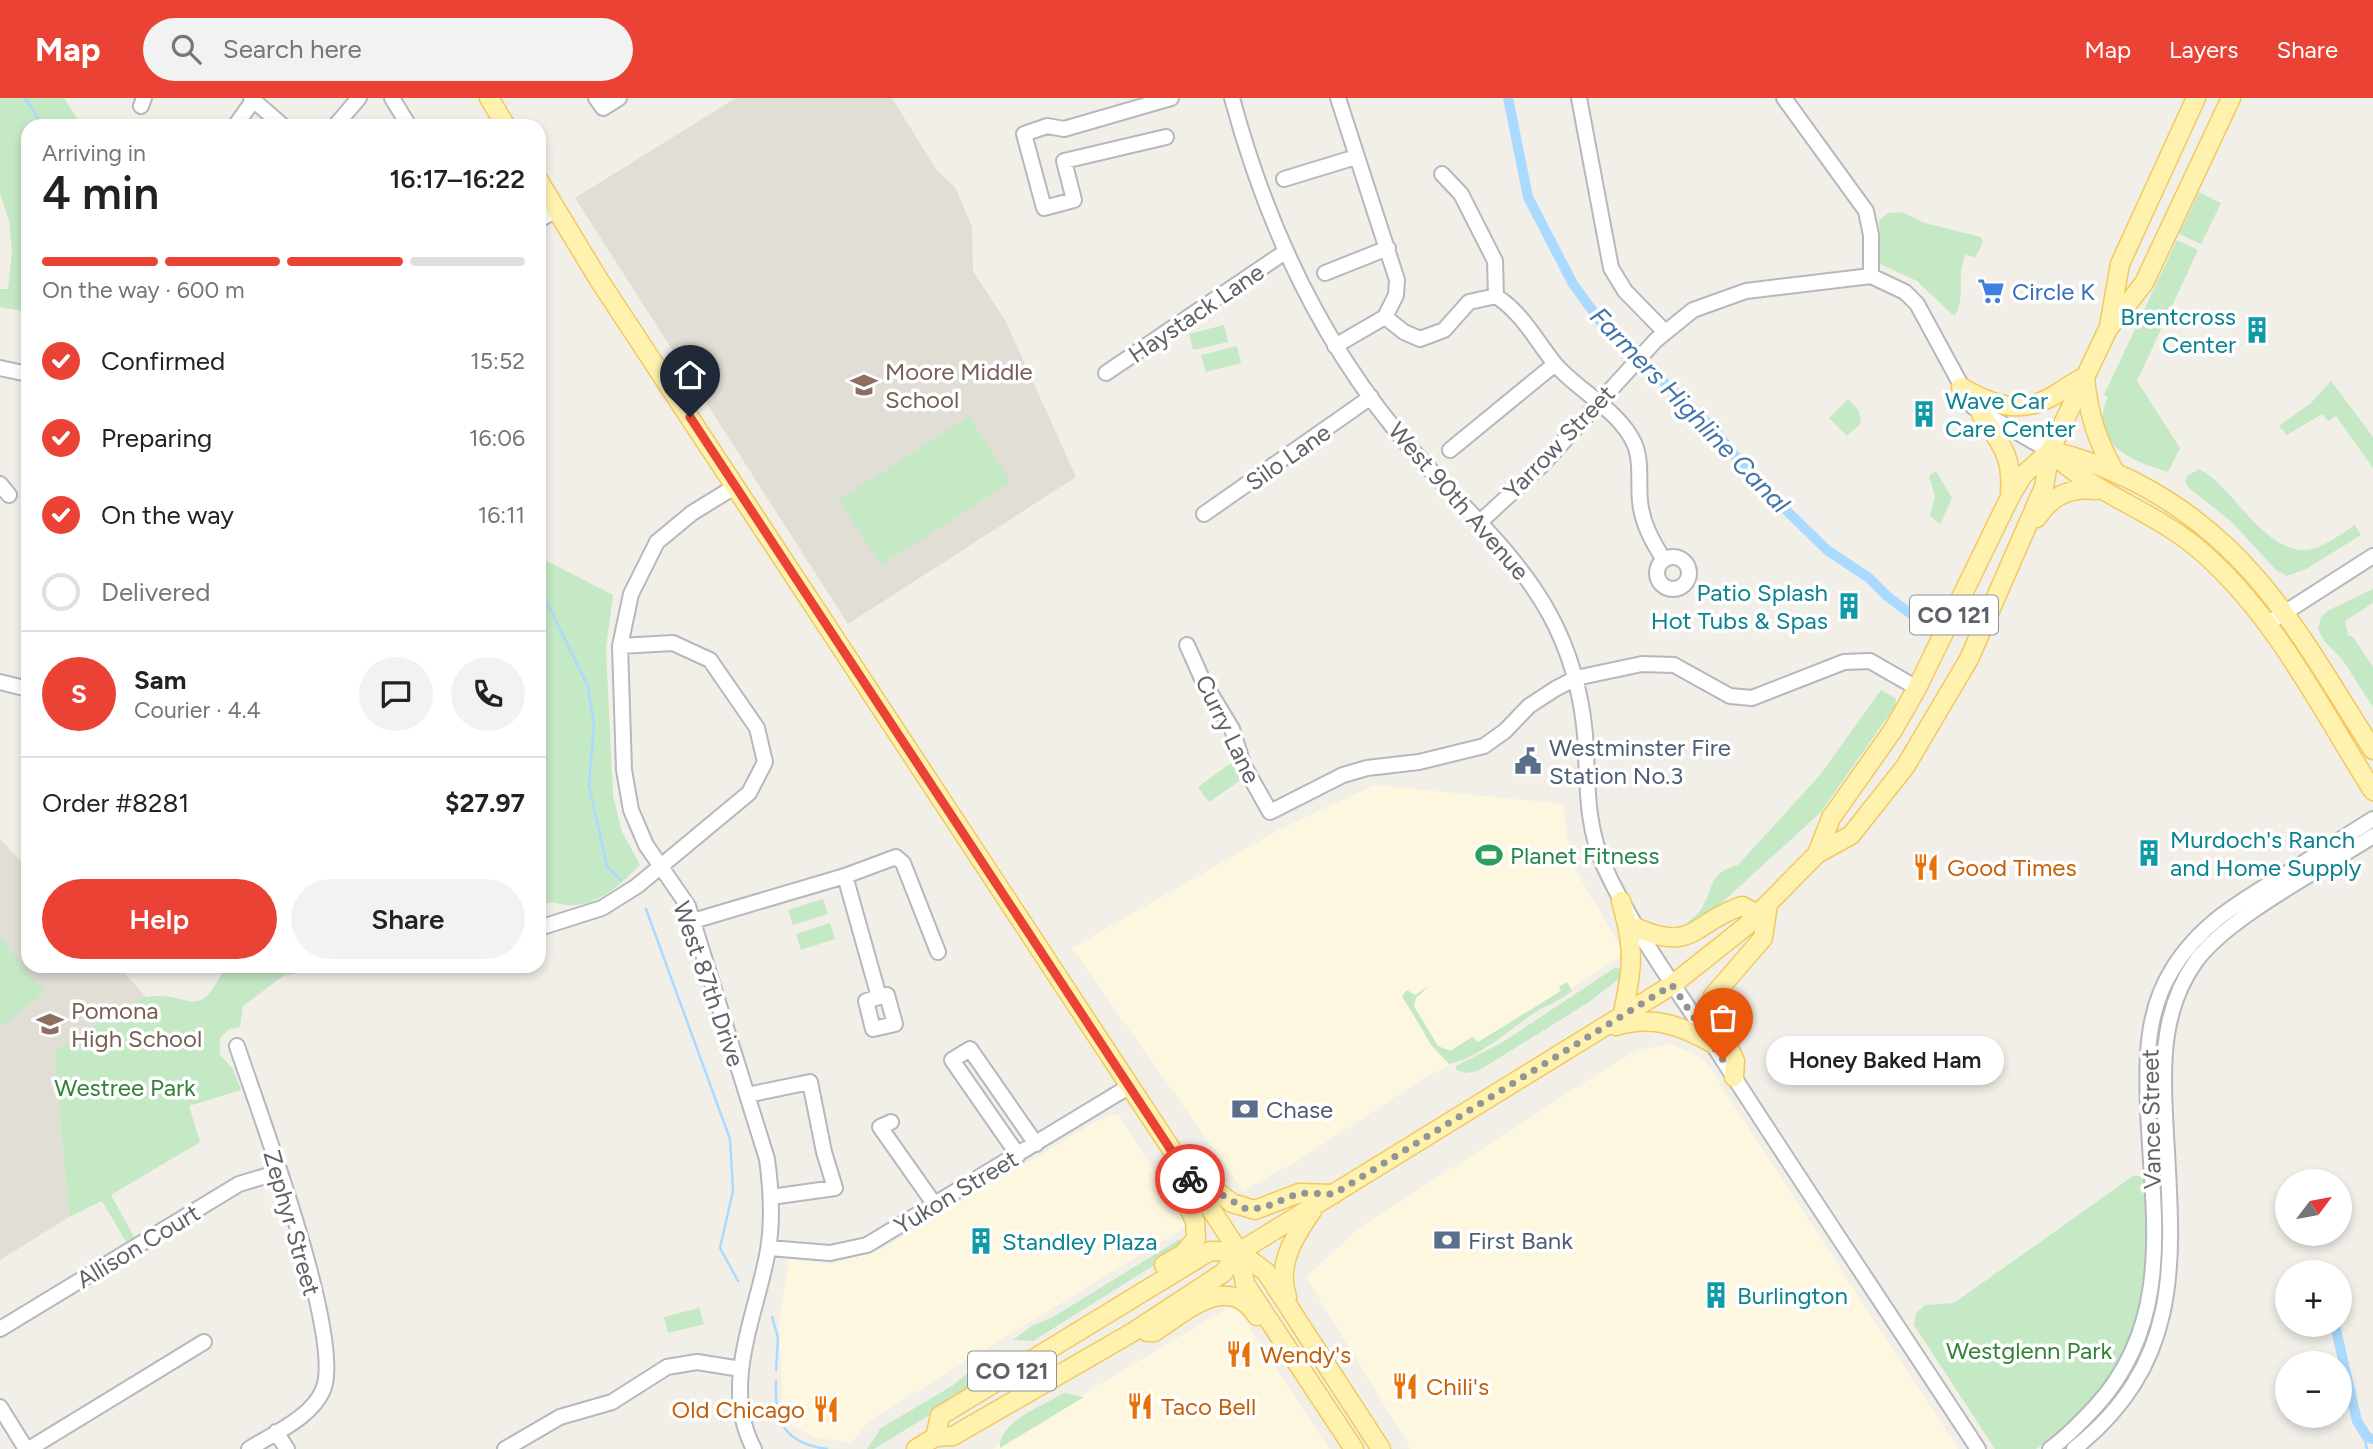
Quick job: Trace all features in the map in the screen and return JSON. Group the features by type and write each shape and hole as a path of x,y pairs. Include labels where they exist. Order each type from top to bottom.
{"main road":[{"path":"489,98 502,119"},
{"name":"CO 121","path":"2108,329 2120,264 2196,98"},
{"name":"CO 121","path":"916,1449 935,1437 953,1436 1133,1332 1223,1273 1239,1252 1672,985 1763,909 1818,854 1851,835 1905,767 1969,659 2022,542 2044,487 2050,452 2085,377 2108,329 2144,283 2231,98"},
{"path":"549,206 1239,1252 1266,1272 1381,1449"},
{"path":"1961,387 1979,398 2021,409 2036,405 2085,377 2088,410 2096,436 2115,472"},
{"path":"1981,414 2007,453 2011,468 2010,497"},
{"path":"2050,452 2087,459 2115,472 2163,496 2208,529 2251,569 2285,612 2373,750"},
{"path":"2050,452 2071,472 2167,524 2236,583 2267,624 2373,791"},
{"name":"CO 121","path":"1818,854 1831,817 1893,730 1917,688 2010,497 2023,475 2050,452"},
{"path":"2022,542 2042,511 2057,496 2078,489 2103,491"},
{"path":"1621,901 1632,940 1630,979 1622,1017"},
{"path":"1637,928 1654,935 1683,938 1728,911 1742,906 1763,909 1763,938 1713,996 1710,1009 1735,1061 1734,1077"},
{"path":"1602,1030 1633,1021 1662,1021 1685,1028 1712,1043"},
{"path":"1189,1177 1232,1203 1255,1210 1299,1193 1334,1194"},
{"path":"1150,1288 1152,1272 1183,1254 1196,1239 1195,1221 1186,1202 1189,1177"},
{"path":"1292,1311 1282,1272 1297,1231 1316,1205"},
{"name":"CO 121","path":"935,1437 940,1416 1210,1251 1239,1252"},
{"path":"1239,1252 1245,1284 1354,1449"},
{"path":"1133,1332 1154,1332 1218,1295 1238,1297 1249,1305 1263,1326 1279,1334"}],"street":[{"path":"341,119 359,98"},
{"path":"392,98 405,119"},
{"path":"600,103 619,98"},
{"path":"1166,137 1064,162 1074,200 1044,208 1024,134 1047,126 1064,129 1171,98"},
{"name":"West 90th Avenue","path":"1231,98 1256,180 1285,252 1335,346 1415,454 1481,521 1516,565 1547,610 1568,651 1576,678 1584,731 1587,806 1592,833 1621,901 1672,985 1978,1449"},
{"path":"1335,346 1385,317 1396,295 1397,280 1338,98"},
{"path":"1579,98 1611,268 1625,291 1665,332"},
{"path":"1784,98 1866,211 1871,235 1871,276 1905,292 1917,304 1947,355 1961,387 1981,414 2050,452"},
{"path":"241,119 257,99 277,119"},
{"path":"1284,179 1356,157"},
{"path":"1442,174 1461,194 1495,261 1496,296"},
{"path":"1325,273 1388,248"},
{"name":"Haystack Lane","path":"1106,373 1285,252"},
{"name":"Yarrow Street","path":"1481,521 1542,465 1632,364 1693,310 1734,293 1871,276"},
{"path":"1385,317 1404,332 1420,338 1444,330 1469,302 1496,296 1512,307 1532,330 1555,364 1626,429 1634,443 1642,515 1649,536 1664,560"},
{"path":"1450,450 1555,364"},
{"path":"0,369 21,373"},
{"name":"Silo Lane","path":"1204,514 1371,397"},
{"name":"West 87th Drive","path":"736,486 692,513 657,542 631,594 620,646 624,770 631,810 646,845 688,906 767,1159 771,1197 769,1248 741,1369 739,1408 754,1449"},
{"path":"2267,624 2373,556"},
{"path":"546,926 602,908 661,868 749,793 765,762 757,728 710,660 673,643 620,646"},
{"name":"Curry Lane","path":"1187,645 1203,681 1232,729 1244,764 1270,812 1343,775 1367,768 1419,762 1484,746 1505,732 1529,706 1576,678"},
{"path":"1576,678 1642,664 1674,665 1730,696 1752,698 1843,662 1870,661 1917,688"},
{"path":"0,682 21,686"},
{"name":"Vance Street","path":"2050,1449 2075,1428 2116,1381 2139,1338 2151,1299 2155,1248 2147,1050 2154,1011 2164,983 2182,955 2211,921 2373,819"},
{"name":"Vance Street","path":"2074,1449 2110,1416 2137,1380 2159,1330 2168,1295 2172,1259 2163,1057 2179,993 2197,960 2220,936 2373,836"},
{"path":"692,921 845,876 891,856 900,860 938,952"},
{"path":"845,876 879,997"},
{"name":"Zephyr Street","path":"237,1046 307,1257 328,1368 325,1387 318,1401 306,1413 249,1449"},
{"path":"1018,1155 952,1060 971,1049 1036,1144"},
{"path":"747,1095 810,1082 820,1139 835,1188 771,1197"},
{"name":"Yukon Street","path":"769,1248 830,1253 867,1245 1130,1086"},
{"path":"891,1122 880,1127 935,1205"},
{"name":"Allison Court","path":"0,1329 239,1184 279,1172"},
{"path":"0,1408 28,1449 204,1342"},
{"path":"505,1449 560,1417 612,1402 667,1367 697,1362 741,1369"},
{"path":"276,1432 287,1449"}],"shaded area":[{"name":"Moore Middle School","path":"736,98 892,98 937,171 955,187 972,227 973,271 1005,320 1076,477 848,624 575,198"},
{"path":"1375,785 1563,804 1571,863 1625,954 1453,1063 1422,1079 1304,1157 1243,1191 1072,948 1282,828"},
{"name":"Pomona High School","path":"0,839 21,862 21,973 124,973 146,997 54,1052 69,1217 0,1260"},
{"path":"1671,1044 1703,1058 1958,1449 1411,1449 1306,1277 1359,1228 1596,1075 1637,1050"},
{"path":"1109,1114 1119,1115 1185,1221 1185,1227 869,1421 851,1443 814,1437 792,1425 783,1409 779,1321 789,1259 832,1264 882,1249"},
{"path":"1234,1304 1329,1449 992,1449"}],"green space":[{"path":"0,98 64,98 78,119 21,119 21,311 0,307 0,289 8,289 12,252 9,221 0,194"},
{"path":"2199,192 2221,203 2201,244 2179,234"},
{"path":"1901,212 1925,223 1981,237 1983,242 1975,258 1966,254 1963,261 1960,302 1954,316 1917,281 1880,264 1879,220 1888,213"},
{"path":"2177,240 2198,250 2137,381 2180,448 2168,472 2141,463 2117,448 2103,427 2103,413 2108,397 2104,395"},
{"path":"1224,325 1228,342 1193,350 1189,334"},
{"path":"1237,346 1241,363 1206,372 1201,355"},
{"path":"2331,381 2373,437 2373,468 2336,416 2328,421 2322,414 2287,435 2279,426 2311,403"},
{"path":"1848,399 1859,411 1861,423 1847,436 1829,418"},
{"path":"969,416 1011,482 881,565 839,500"},
{"path":"2199,469 2225,490 2265,533 2280,543 2295,549 2312,549 2355,525 2361,535 2306,569 2287,576 2276,570 2232,522 2189,488 2185,482 2187,476"},
{"path":"1936,471 1952,498 1940,525 1930,515 1935,496 1929,476"},
{"path":"546,561 613,595 606,648 613,796 622,832 640,865 619,885 594,900 576,905 546,904"},
{"path":"2373,589 2373,603 2345,621 2348,635 2353,637 2373,667 2373,707 2342,659 2324,641 2318,628 2321,617 2329,610"},
{"path":"1881,690 1896,698 1895,706 1821,812 1695,927 1678,930 1701,909 1717,876 1738,865 1820,775"},
{"path":"1231,763 1242,779 1209,802 1198,787"},
{"path":"823,899 828,914 793,925 788,910"},
{"path":"830,923 835,939 801,950 796,934"},
{"path":"0,936 21,963 21,973 29,973 44,992 0,1028"},
{"path":"1616,967 1625,974 1589,1002 1478,1071 1466,1073 1456,1070 1456,1066 1503,1042"},
{"name":"Westree Park","path":"222,973 297,973 283,976 243,1006 240,1027 229,1029 220,1038 220,1055 233,1069 241,1090 189,1106 200,1142 111,1195 134,1237 126,1242 102,1201 69,1217 54,1052 147,997 200,1000 216,984"},
{"path":"1567,982 1572,991 1568,994 1539,1010 1484,1048 1461,1061 1449,1064 1432,1046 1402,996 1407,990 1415,995 1429,986 1416,998 1414,1006 1438,1046 1450,1051 1472,1037 1478,1042 1561,991 1559,987"},
{"name":"Westglenn Park","path":"2133,1176 2146,1176 2151,1251 2135,1334 2110,1381 2070,1425 2036,1449 1995,1449 1914,1325 1916,1313 1925,1305 1954,1303"},
{"path":"1180,1239 1185,1239 1175,1252 1033,1341 1013,1340 1032,1326 1053,1317"},
{"path":"699,1308 704,1324 668,1333 664,1317"},
{"path":"991,1357 991,1369 985,1381 874,1449 867,1449 881,1428 952,1386"},
{"path":"1064,1393 1084,1397 1000,1448 1001,1439 1014,1422"}],"waterway":[{"path":"25,98 38,119"},
{"name":"Farmers Highline Canal","path":"1508,98 1528,197 1573,284 1606,329 1712,427 1754,479 1827,550 1869,578 1887,596 1932,630"},
{"path":"546,603 588,686 594,724 589,786 607,867 621,880"},
{"path":"646,909 730,1139 733,1191 720,1248 738,1281"},
{"path":"772,1317 778,1338 776,1370"},
{"name":"Farmers Highline Canal","path":"2338,1337 2357,1421 2367,1437 2373,1439"},
{"path":"776,1381 777,1408 785,1428 801,1442 827,1449"},
{"path":"2365,1440 2367,1449"}],"way so far":[{"path":"1190,1179 1193,1183 1219,1193 1232,1203 1255,1210 1299,1193 1334,1194 1672,985 1723,1060"}],"place":[{"name":"Circle K","path":"1991,291"},
{"name":"Brentcross Center","path":"2257,330"},
{"name":"Moore Middle School","path":"864,385"},
{"name":"Wave Car Care Center","path":"1924,414"},
{"name":"Patio Splash Hot Tubs & Spas","path":"1849,606"},
{"name":"Westminster Fire Station No.3","path":"1528,761"},
{"name":"Murdoch's Ranch and Home Supply","path":"2149,853"},
{"name":"Planet Fitness","path":"1489,855"},
{"name":"Good Times","path":"1926,867"},
{"name":"Pomona High School","path":"50,1024"},
{"name":"Honey Baked Ham","path":"1723,1060"},
{"name":"Chase","path":"1245,1109"},
{"name":"First Bank","path":"1447,1240"},
{"name":"Standley Plaza","path":"981,1241"},
{"name":"Burlington","path":"1716,1295"},
{"name":"Wendy's","path":"1239,1354"},
{"name":"Chili's","path":"1405,1386"},
{"name":"Taco Bell","path":"1140,1406"},
{"name":"Old Chicago","path":"826,1409"}],"route":[{"path":"690,417 1190,1179"}]}
